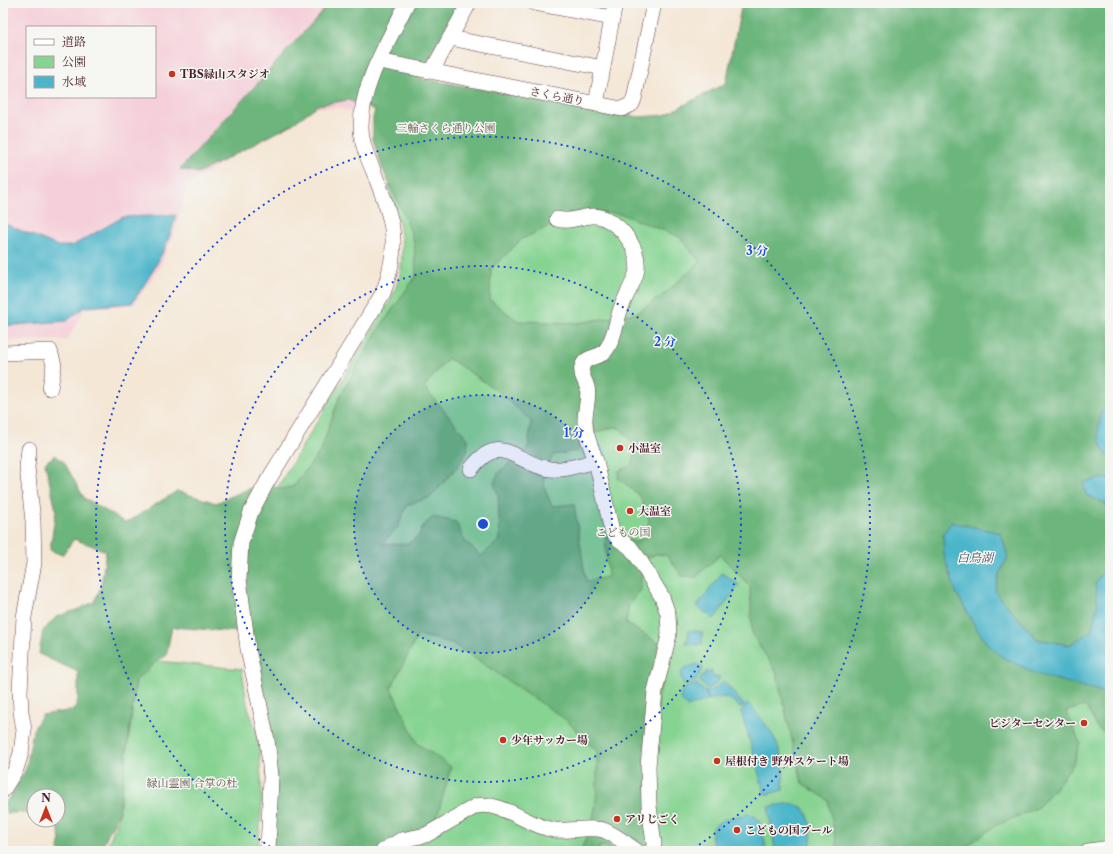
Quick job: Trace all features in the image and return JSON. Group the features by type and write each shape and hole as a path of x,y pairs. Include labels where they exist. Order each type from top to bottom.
{"street":[{"path":"268,851 271,777 269,756 248,649 239,579 242,543 251,512 267,482 383,293 391,272 394,249 390,216 364,148 361,127 362,110 368,85 407,3"},
{"path":"432,71 469,3"},
{"path":"534,3 612,18"},
{"path":"596,104 615,3"},
{"name":"さくら通り","path":"379,61 622,109 632,104 654,3"},
{"path":"450,38 603,68"},
{"path":"557,219 565,222 592,216 603,217 621,228 632,245 636,257 636,273 621,306 608,345 603,354 588,359 582,366 582,376 587,387 584,424 596,461 612,531 617,538 630,547 639,559 662,597 668,614 669,635 655,691 648,766 649,806 654,844 653,851"},
{"path":"3,353 50,351 54,365 50,388"},
{"path":"3,790 16,769 21,753 24,730 20,691 24,617 34,563 33,521 27,467 29,449"},
{"path":"471,469 481,456 502,451 516,454 528,461 552,469 596,461"},
{"path":"387,849 401,840 426,835 476,806 484,805 520,817 534,825 554,830 603,830 637,851"},
{"path":"1089,851 1110,848"},
{"path":"387,849 408,851"}],"shaded area":[{"path":"3,3 398,3 358,90 354,113 338,107 308,109 187,185 176,229 160,267 134,305 85,309 67,340 3,341"}],"green space":[{"name":"こどもの国","path":"330,3 459,3 419,78 639,117 665,115 726,83 742,3 1110,3 1110,410 1105,407 1104,451 1110,458 1110,479 1102,478 1086,495 1105,503 1110,512 1110,561 1095,583 1098,604 1091,632 1069,645 1037,639 995,592 999,574 1008,557 956,592 976,628 989,646 1109,695 1110,736 1098,729 1086,706 1066,711 1080,743 1073,764 1056,787 1037,808 995,826 960,851 838,851 828,800 802,783 776,671 752,634 750,586 720,555 696,577 682,576 667,555 655,554 645,560 641,576 641,590 629,604 626,623 668,649 656,723 652,782 653,810 657,833 666,851 609,851 609,847 599,846 599,851 580,851 591,826 596,803 597,752 565,719 452,643 418,635 391,688 417,743 451,767 436,821 403,851 268,851 266,723 254,636 239,632 172,627 166,656 157,661 136,680 119,812 100,851 58,851 60,845 59,830 57,828 66,828 66,788 26,788 26,812 7,813 4,804 10,797 26,769 33,730 42,715 74,710 78,700 78,672 39,654 43,631 56,617 94,602 101,587 106,551 74,539 62,555 50,550 56,510 45,463 55,455 64,462 84,498 126,523 177,491 216,503 262,483 282,489 294,486 321,450 339,398 378,330 416,276 414,242 406,219 383,170 373,139 373,118 375,110 348,100 318,105 291,125 199,173 180,169","holes":["582,211 621,214 680,237 700,262 662,296 636,313 578,323 518,321 490,300 491,269 522,239","448,358 498,391 531,421 528,448 499,472 494,483 498,494 500,540 481,556 464,540 456,522 433,517 423,526 418,537 407,544 382,544 398,527 407,505 431,497 462,461 467,452 468,439 424,387","615,427 621,429 636,447 632,465 619,471 618,478 640,496 649,520 646,537 636,542 611,536 605,538 608,577 586,581 574,504 552,506 544,485 544,480 553,455 578,451 580,436"]},
{"name":"こどもの国","path":"1110,175 1110,851 276,851 276,490 391,299 398,283 402,262 400,229 388,186 490,191"},
{"name":"緑山霊園 合掌の杜","path":"157,661 242,669 247,704 259,739 262,800 258,851 105,851 118,820 136,680"}],"water":[{"path":"176,215 164,250 132,303 84,307 67,321 3,326 3,223 58,246 72,246 123,217"},
{"path":"1104,407 1110,410 1110,458 1099,440 1098,434 1099,421"},
{"path":"1102,478 1110,479 1110,512 1105,503 1086,495 1083,482"},
{"name":"白鳥湖","path":"951,522 1001,533 1008,557 999,574 995,592 1037,639 1069,645 1091,632 1098,604 1095,583 1110,561 1110,699 1109,695 1096,690 1039,675 1002,657 989,646 976,628 956,592 944,555 943,535"},
{"path":"722,573 739,585 714,619 697,606"},
{"path":"689,630 702,632 702,644 687,644 685,641 688,640"},
{"path":"697,664 703,668 696,681 684,685 680,674 684,668"},
{"path":"712,670 713,671 711,673 715,678 718,676 720,678 715,685 707,688 699,681 707,671 709,673"},
{"path":"724,681 744,705 740,708 730,699 723,697 709,700 706,691 716,688"},
{"path":"697,684 705,692 708,700 687,707 680,698 684,688"},
{"path":"748,703 765,724 776,742 782,763 783,790 765,795 741,711"},
{"path":"791,803 802,807 808,816 811,829 809,851 776,851 775,849 768,807"},
{"name":"こどもの国プール","path":"747,814 754,815 759,821 766,846 763,851 715,851 712,841 714,827 723,820"}],"waterway":[{"path":"596,443 606,453"}],"place":[{"name":"TBS緑山スタジオ","path":"172,74"},
{"name":"小温室","path":"620,448"},
{"name":"大温室","path":"630,511"},
{"name":"ビジターセンター","path":"1084,723"},
{"name":"少年サッカー場","path":"503,740"},
{"name":"屋根付き 野外スケート場","path":"717,761"},
{"name":"アリじごく","path":"617,819"},
{"name":"こどもの国プール","path":"737,830"}],"park label":[{"name":"三輪さくら通り公園","path":"446,128"}]}
